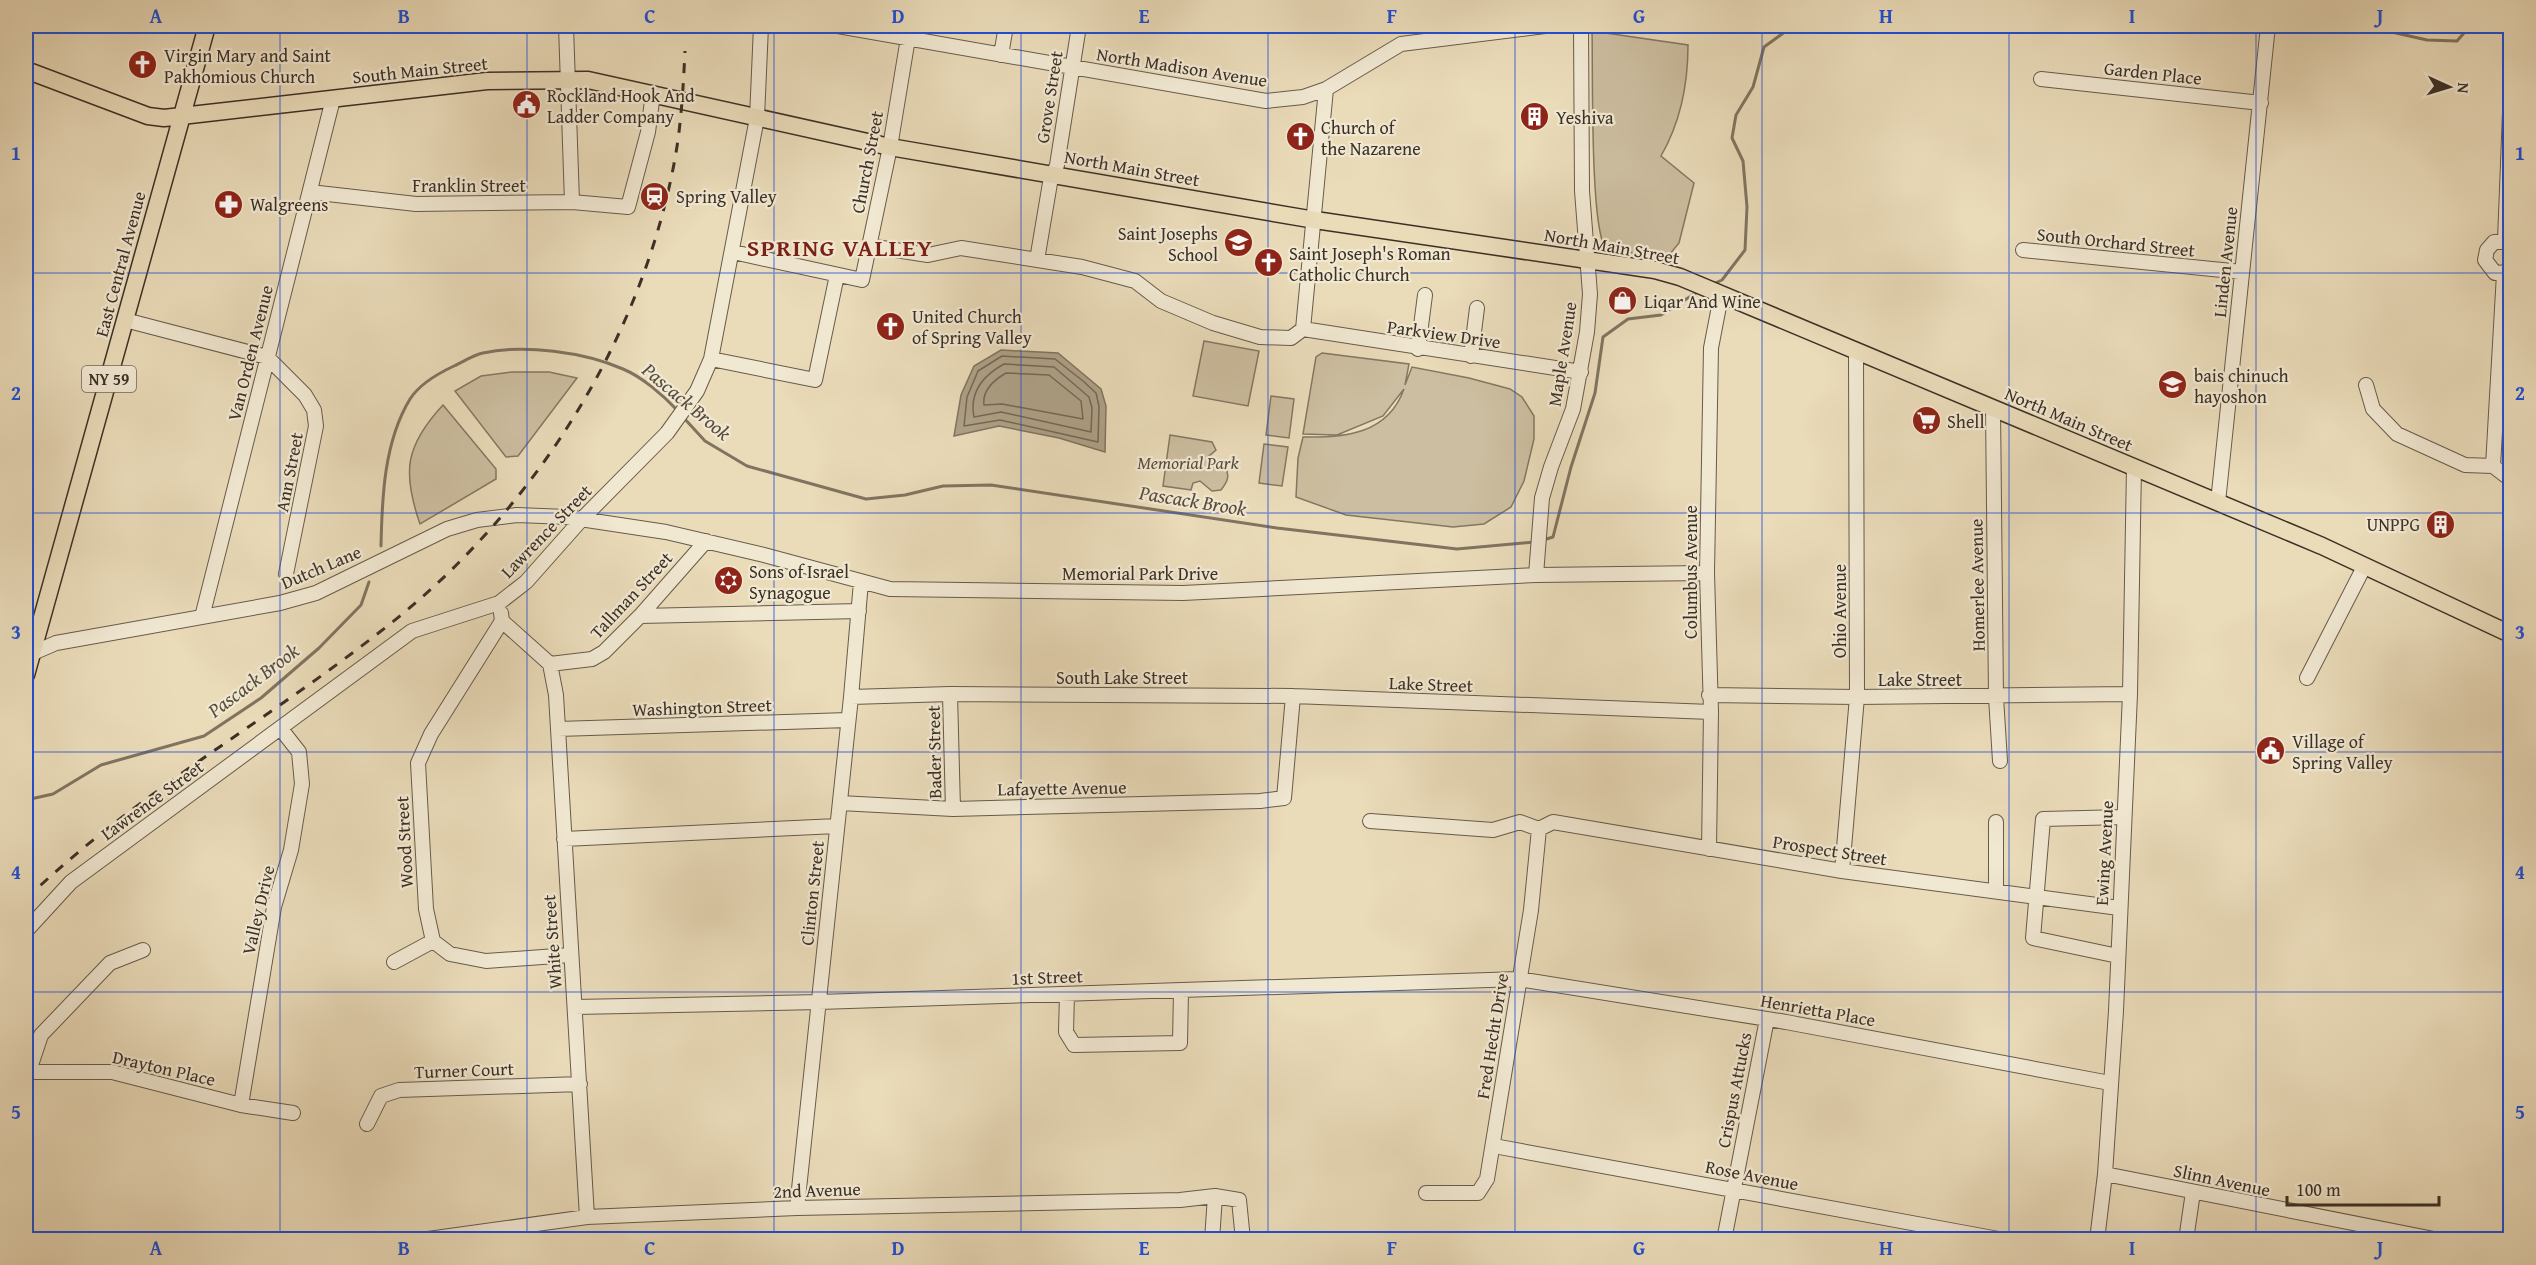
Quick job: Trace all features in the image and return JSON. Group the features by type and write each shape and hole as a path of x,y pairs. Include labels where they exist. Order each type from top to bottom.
{"main road":[{"name":"East Central Avenue","path":"29,654 207,26"},
{"name":"South Main Street","path":"26,70 148,116 181,117 487,81 567,78 668,97"},
{"name":"North Main Street","path":"668,97 890,147 1315,220 1656,270 2218,502 2511,634"},
{"name":"NY 59","path":"26,675 29,654"}],"street":[{"path":"566,26 572,202"},
{"name":"Lawrence Street","path":"26,931 70,882 412,631 499,603 525,582 581,520 667,433 697,391 711,359 757,118 761,26"},
{"name":"North Madison Avenue","path":"838,26 909,32 1001,55 1256,100 1303,97 1326,88 1401,44 1545,26"},
{"path":"1001,55 1006,26"},
{"name":"Grove Street","path":"1037,260 1053,174 1057,165 1079,26"},
{"name":"Maple Avenue","path":"1536,575 1538,530 1545,488 1574,409 1588,322 1589,261 1582,191 1581,26"},
{"name":"Linden Avenue","path":"2218,502 2268,26"},
{"name":"Church Street","path":"837,275 862,280 890,147 909,32"},
{"name":"Garden Place","path":"2041,79 2261,103"},
{"path":"869,246 928,255 961,248 1082,267 1135,281 1161,301 1213,323 1260,337 1291,338 1303,329 1326,88"},
{"name":"Franklin Street","path":"310,192 416,204 572,202 628,207 648,132 668,97"},
{"name":"Van Orden Avenue","path":"202,617 333,99"},
{"path":"2493,466 2507,273 2490,270 2485,260 2490,245 2508,241 2511,112"},
{"name":"South Orchard Street","path":"2023,250 2242,272"},
{"path":"711,359 814,380 837,275 732,252"},
{"name":"Columbus Avenue","path":"1709,849 1711,712 1707,573 1710,291"},
{"path":"1418,349 1425,295"},
{"path":"1471,356 1477,308"},
{"path":"125,320 267,357"},
{"name":"Parkview Drive","path":"1303,329 1418,349 1581,372"},
{"name":"Ohio Avenue","path":"1842,871 1857,697 1856,351"},
{"name":"Ann Street","path":"267,357 305,395 314,410 316,426 286,574"},
{"path":"2366,385 2373,409 2397,434 2465,465 2493,466 2511,479"},
{"name":"Homerlee Avenue","path":"1993,408 1996,697 2000,761"},
{"name":"Ewing Avenue","path":"2097,1239 2105,1174 2118,956 2130,694 2134,467"},
{"name":"Dutch Lane","path":"29,654 67,641 280,603 316,593 429,536 466,523 517,515 581,520"},
{"name":"Memorial Park Drive","path":"581,520 706,541 890,589 1183,593 1536,575 1707,573"},
{"name":"Tallman Street","path":"550,664 592,659 604,652 640,616 706,541"},
{"path":"2307,678 2364,567"},
{"name":"Clinton Street","path":"797,1208 861,582"},
{"path":"499,603 502,621 550,664"},
{"path":"640,616 859,611"},
{"name":"Wood Street","path":"433,941 426,909 418,763 431,734 502,621"},
{"name":"White Street","path":"550,664 556,695 587,1217"},
{"path":"851,697 950,694"},
{"name":"South Lake Street","path":"950,694 1293,696"},
{"name":"Bader Street","path":"950,694 953,809"},
{"name":"Lake Street","path":"1709,695 1996,697 2130,694"},
{"name":"Lake Street","path":"1293,696 1711,712"},
{"name":"Lafayette Avenue","path":"840,803 953,809 1260,801 1284,798 1293,696"},
{"name":"Washington Street","path":"558,729 848,720"},
{"name":"Valley Drive","path":"241,1105 274,907 291,850 302,784 299,752 281,729"},
{"path":"2118,956 2033,938 2043,819 2124,817"},
{"name":"Prospect Street","path":"1370,821 1492,830 1520,822 1539,829 1553,822 1842,871 2119,908"},
{"path":"1996,822 1996,891"},
{"path":"564,839 837,826"},
{"name":"Fred Hecht Drive","path":"1426,1193 1479,1193 1487,1179 1532,910 1539,829"},
{"path":"394,962 433,941 450,954 486,961 570,955"},
{"path":"27,1072 41,1035 110,963 143,950"},
{"name":"1st Street","path":"575,1007 1181,991 1519,978"},
{"name":"Henrietta Place","path":"1519,978 1767,1019 2110,1083"},
{"path":"1067,994 1066,1032 1074,1045 1180,1043 1181,991"},
{"name":"Crispus Attucks","path":"1724,1239 1767,1019"},
{"name":"Drayton Place","path":"27,1072 112,1072 241,1105 293,1113"},
{"name":"Turner Court","path":"367,1124 381,1096 399,1090 580,1084"},
{"name":"Rose Avenue","path":"1494,1146 2004,1239"},
{"name":"Slinn Avenue","path":"2105,1174 2439,1239"},
{"path":"2186,1239 2193,1192"},
{"path":"1212,1239 1215,1196"},
{"name":"2nd Avenue","path":"421,1239 587,1217 797,1208 1180,1200 1215,1196 1239,1200 1243,1239"}],"green space":[{"path":"1592,31 1688,45 1682,102 1668,143 1661,156 1694,183 1679,243 1665,260 1605,247 1600,233 1595,179"},
{"path":"1204,341 1259,351 1248,406 1193,396"},
{"path":"1322,353 1409,364 1405,385 1412,367 1510,389 1522,397 1534,416 1534,439 1524,481 1511,507 1484,524 1453,527 1346,515 1296,497 1298,458 1303,437 1334,436 1349,434 1376,424 1397,404 1404,389 1383,416 1337,435 1303,434 1316,357"},
{"path":"512,372 549,372 577,378 518,456 506,457 455,391 481,376"},
{"path":"1271,396 1294,399 1289,438 1266,435"},
{"path":"443,405 496,469 496,479 420,524 411,489 410,460 421,434"},
{"name":"Memorial Park","path":"1170,435 1212,442 1216,450 1208,457 1210,461 1225,466 1228,476 1221,490 1212,491 1200,481 1193,483 1191,490 1163,486"},
{"path":"1264,444 1288,447 1282,486 1259,483"}],"water":[{"path":"1001,350 1058,353 1101,389 1106,406 1105,452 1059,438 999,426 954,436 961,395 974,366"}],"waterway":[{"name":"Pascack Brook","path":"1713,284 1722,280 1745,250 1747,207 1743,161 1732,138 1736,115 1753,87 1764,47 1793,26"},
{"name":"Pascack Brook","path":"2365,26 2427,40 2457,41 2470,26"},
{"name":"Pascack Brook","path":"1543,540 1553,537 1571,467 1595,393 1603,337 1628,319 1661,315 1699,291"},
{"name":"Pascack Brook","path":"381,546 386,470 401,416 410,399 424,384 472,357 499,350 517,349 554,351 590,358 623,369 637,377 677,410"},
{"name":"Pascack Brook","path":"683,417 705,441 747,466 866,499 905,495 943,486 991,485 1277,528 1457,549 1534,542"},
{"name":"Pascack Brook","path":"26,800 53,794 101,765 204,736 261,698 319,648 361,605 369,582"}],"railway":[{"path":"26,899 67,861 111,826 337,665 381,631 434,586 483,537 528,483 568,426 603,365 633,302 656,236 673,169 680,125 685,51"}],"place":[{"name":"Virgin Mary and Saint Pakhomious Church","path":"143,65"},
{"name":"Rockland Hook And Ladder Company","path":"526,105"},
{"name":"Yeshiva","path":"1535,117"},
{"name":"Church of the Nazarene","path":"1300,137"},
{"name":"Spring Valley","path":"655,196"},
{"name":"Walgreens","path":"229,204"},
{"name":"Saint Josephs School","path":"1239,243"},
{"name":"Saint Joseph's Roman Catholic Church","path":"1268,263"},
{"name":"Liqar And Wine","path":"1623,301"},
{"name":"United Church of Spring Valley","path":"891,326"},
{"name":"bais chinuch hayoshon","path":"2173,385"},
{"name":"Shell","path":"1926,421"},
{"name":"UNPPG","path":"2441,524"},
{"name":"Sons of Israel Synagogue","path":"728,581"},
{"name":"Village of Spring Valley","path":"2271,751"}],"district":[{"name":"SPRING VALLEY","path":"840,247"}]}
